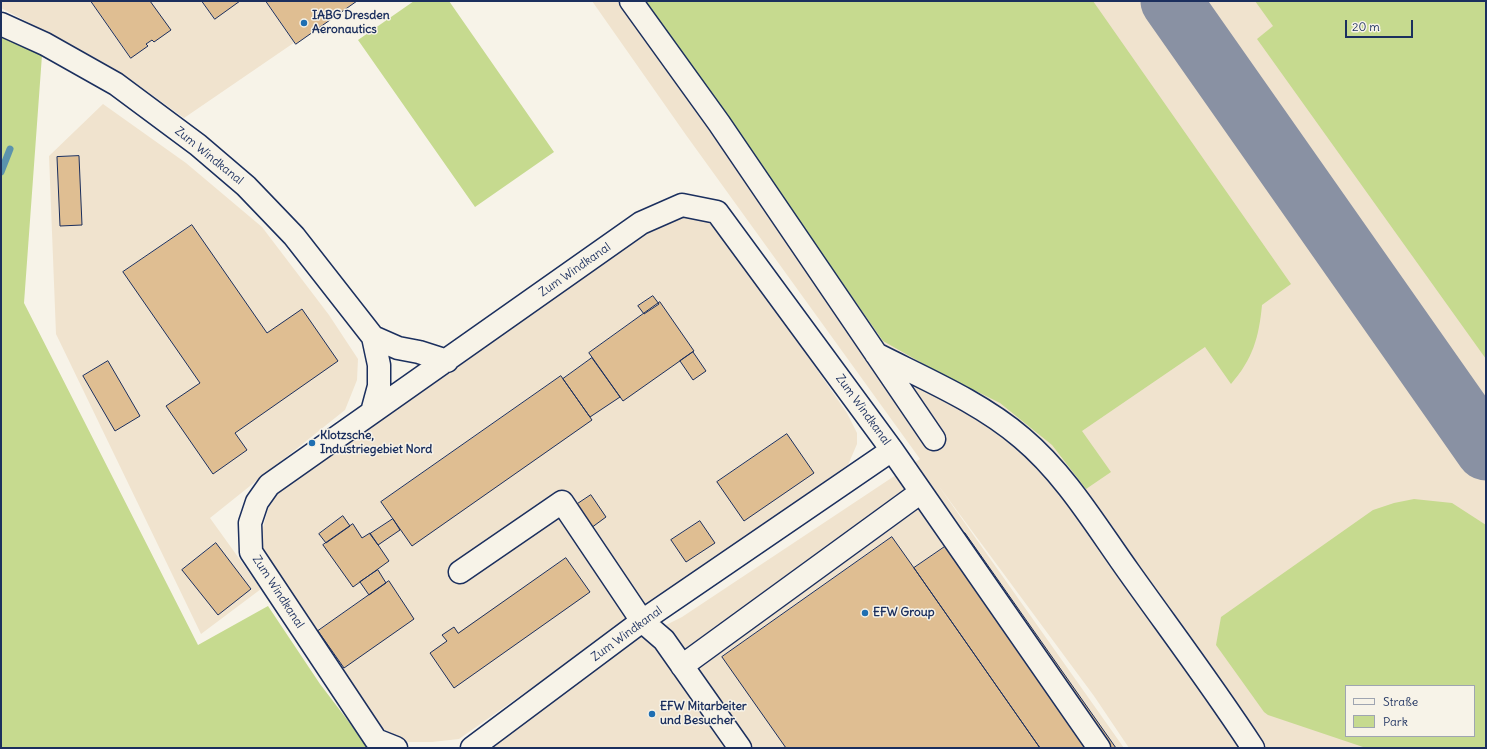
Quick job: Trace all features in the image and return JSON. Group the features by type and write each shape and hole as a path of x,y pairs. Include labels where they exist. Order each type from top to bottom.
{"street":[{"path":"631,1 719,123 934,439"},
{"name":"Zum Windkanal","path":"1,24 45,44 116,84 198,145 246,186 294,236 374,338 379,365 379,386 372,412"},
{"name":"Zum Windkanal","path":"396,748 376,740 251,552 250,524 257,502 269,485 641,223 682,205 717,212 892,450 642,621 472,748"},
{"name":"Zum Windkanal","path":"374,338 398,348 447,360"},
{"path":"876,354 972,403 1021,437 1046,460 1080,503 1253,748"},
{"path":"892,450 1099,748"},
{"path":"682,666 921,492"},
{"path":"460,572 562,502 642,621 664,640 740,748"}],"shaded area":[{"path":"1,1 355,1 184,118 127,77 68,43 1,8"},
{"path":"592,1 1486,1 1486,748 1129,748 1094,696 938,485 1124,748 492,748 630,643 682,617 920,459 686,135"},
{"path":"103,104 186,163 262,227 329,315 358,359 357,380 345,410 210,518 261,589 201,634 56,334 49,156"},
{"path":"679,216 701,217 720,229 847,413 857,433 857,444 848,465 459,739 432,742 407,742 380,727 273,568 263,548 262,531 268,509 279,489 652,228"}],"green space":[{"path":"414,1 449,1 554,152 475,207 358,40"},
{"path":"645,1 1093,1 1291,284 1262,305 1254,347 1245,366 1231,384 1205,347 1082,431 1111,472 1086,489 1052,445 1000,403 936,371 883,341"},
{"path":"1255,1 1486,1 1486,359 1257,39 1273,26"},
{"path":"1,35 42,55 24,303 198,645 268,606 320,684 370,748 1,748"},
{"path":"1414,499 1452,503 1486,525 1486,748 1366,748 1268,715 1264,712 1216,645 1221,617 1373,510 1394,503"}],"building":[{"path":"91,1 150,1 171,30 154,42 152,40 146,44 148,46 131,58"},
{"path":"202,1 240,1 215,19"},
{"name":"IABG Dresden Aeronautics","path":"266,1 357,1 296,44"},
{"path":"79,156 82,225 60,226 57,157"},
{"path":"192,225 267,333 302,309 338,361 235,433 247,450 213,474 166,406 200,383 123,272"},
{"path":"653,296 659,304 644,314 638,306"},
{"path":"660,302 694,351 623,401 589,353"},
{"path":"693,352 706,371 693,380 680,361"},
{"path":"592,358 620,397 590,417 563,379"},
{"path":"108,361 140,416 115,431 83,376"},
{"path":"561,376 592,420 412,546 381,502"},
{"path":"787,434 814,473 744,521 717,482"},
{"path":"591,495 606,517 591,528 576,505"},
{"path":"343,516 350,526 326,543 319,534"},
{"path":"393,519 400,530 378,545 370,534"},
{"path":"700,521 715,543 686,562 671,540"},
{"path":"353,524 362,538 370,533 389,561 353,587 323,545"},
{"path":"965,533 1116,748 1040,748 914,568"},
{"name":"EFW Group","path":"892,537 1040,748 786,748 722,657"},
{"path":"216,543 251,589 218,615 182,570"},
{"path":"566,558 590,592 454,688 430,653 447,641 442,635 454,627 458,633"},
{"path":"378,570 386,583 369,595 360,582"},
{"path":"389,581 414,619 344,668 318,631"}],"waterway":[{"path":"1,172 10,149"}],"taxiway":[{"path":"1171,1 1486,450"}],"place":[{"name":"IABG Dresden Aeronautics","path":"304,23"},
{"name":"Klotzsche, Industriegebiet Nord","path":"312,443"},
{"name":"EFW Group","path":"865,613"},
{"name":"EFW Mitarbeiter und Besucher","path":"652,714"}]}
